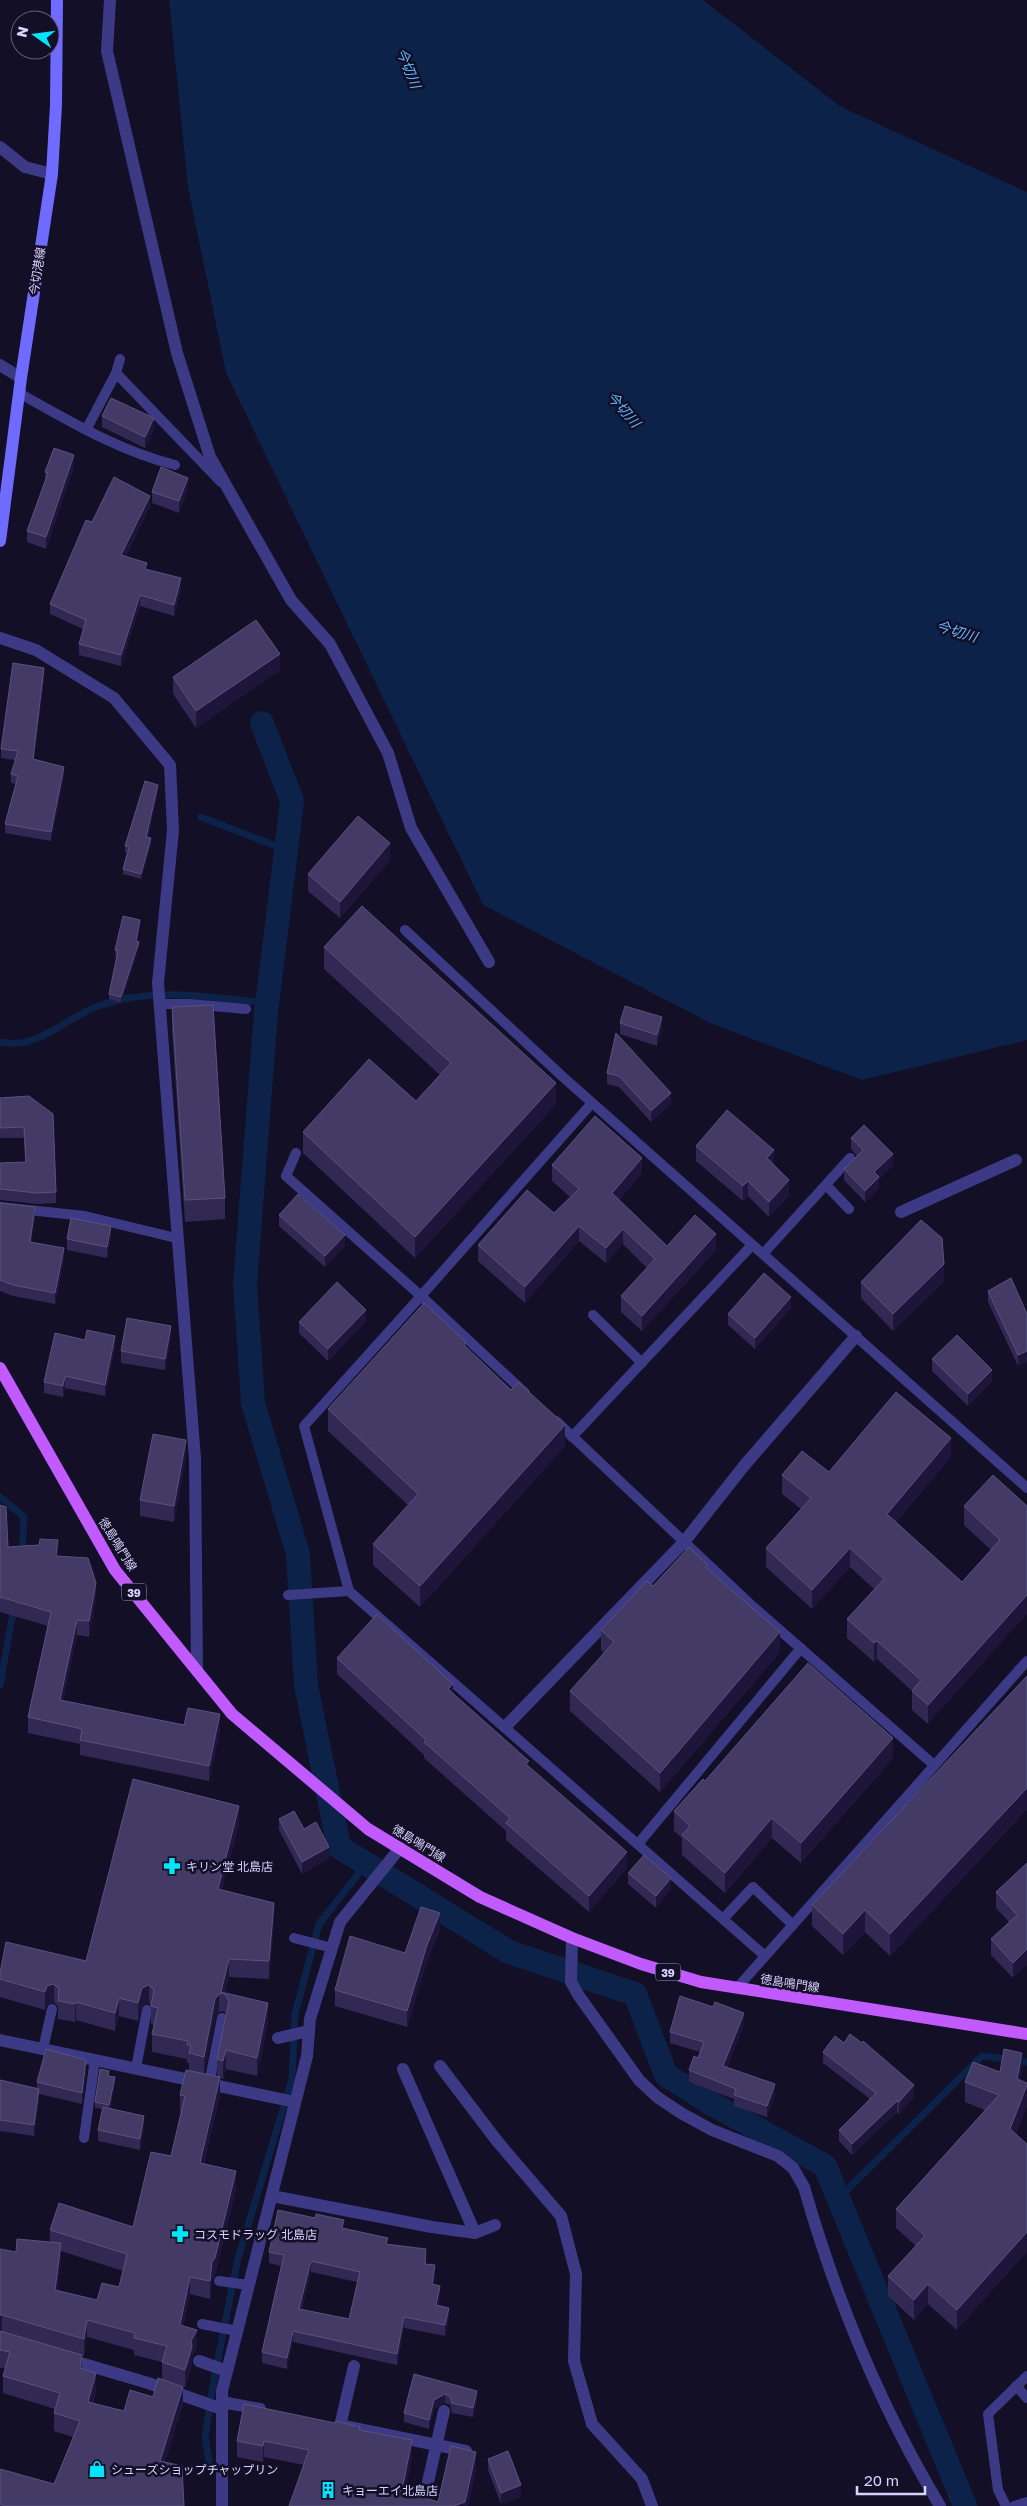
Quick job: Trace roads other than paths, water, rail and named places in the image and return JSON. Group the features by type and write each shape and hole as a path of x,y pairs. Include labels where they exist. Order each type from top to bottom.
{"main road":[{"name":"今切港線","path":"0,541 21,378 52,174 56,105 57,0"},
{"name":"徳島鳴門線","path":"0,1368 115,1570 232,1714 368,1829 480,1897 572,1938 641,1964 700,1982 1027,2034"}],"street":[{"path":"110,0 108,51 177,353 210,457 291,600 330,644 388,754 411,828 489,962"},
{"path":"0,147 25,166 52,174"},
{"path":"0,365 21,378"},
{"path":"0,638 36,650 114,698 170,765 173,830 158,984 176,1238 195,1459 198,1671"},
{"path":"901,1212 1016,1160"},
{"path":"504,1727 684,1542 743,1467 856,1336"},
{"path":"222,2506 222,2405 227,2371 307,2056 310,2018 340,1922 400,1848"},
{"path":"572,1938 572,1982 579,1996 639,2080 681,2113 712,2130 778,2156 798,2175 804,2187 835,2285 866,2366 910,2457 940,2506"},
{"path":"278,2038 309,2031"},
{"path":"0,2040 295,2102"},
{"path":"440,2066 497,2141 561,2216 576,2274 574,2360 592,2424 642,2479 652,2506"},
{"path":"403,2070 475,2233"},
{"path":"272,2196 432,2228 475,2233 495,2225"},
{"path":"55,2355 200,2401 277,2413"},
{"path":"198,2361 227,2371"},
{"path":"354,2366 336,2425 466,2451"},
{"path":"428,2482 444,2411"}],"lane":[{"path":"86,430 116,372 120,359"},
{"path":"116,372 229,491"},
{"path":"19,393 86,430 146,458 175,465"},
{"path":"405,930 592,1103 1027,1488"},
{"path":"159,1004 190,1004 246,1009"},
{"path":"592,1103 422,1296 304,1426 350,1591 765,1956"},
{"path":"296,1153 286,1176 422,1296 536,1403"},
{"path":"763,1254 850,1158"},
{"path":"826,1185 849,1209"},
{"path":"0,1207 85,1216 176,1238"},
{"path":"572,1437 752,1245"},
{"path":"593,1315 642,1363"},
{"path":"551,1417 684,1542 934,1765"},
{"path":"288,1595 350,1591"},
{"path":"638,1844 801,1648"},
{"path":"737,1988 1027,1662"},
{"path":"723,1919 752,1887 793,1925"},
{"path":"294,1938 332,1948"},
{"path":"43,2049 52,2009"},
{"path":"136,2068 147,2010"},
{"path":"209,2084 222,2018"},
{"path":"84,2138 95,2059"},
{"path":"219,2281 249,2285"},
{"path":"202,2324 237,2331"},
{"path":"1006,2506 998,2490 988,2414 1027,2376"},
{"path":"1016,2386 1027,2398"},
{"path":"1014,2506 1027,2502"}],"water":[{"name":"今切川","path":"169,0 703,0 841,107 1027,192 1027,1040 862,1080 712,1024 483,905 226,373 188,187"}],"waterway":[{"path":"262,723 292,801 266,1012 245,1284 253,1403 298,1554 306,1685 339,1847 509,1952 635,1994 666,2075 712,2104 825,2166 965,2506"},
{"path":"201,817 286,850"},
{"path":"0,1042 19,1043 30,1041 89,1010 140,996 204,996 267,1003"},
{"path":"0,1497 24,1517 22,1554"},
{"path":"0,1685 14,1607"},
{"path":"211,2473 205,2437 213,2385 237,2262 292,2079 295,2014 319,1924 366,1864"},
{"path":"839,2198 982,2056 1027,2062"}],"place":[{"name":"キリン堂 北島店","path":"172,1866"},
{"name":"コスモドラッグ 北島店","path":"180,2234"},
{"name":"シューズショップチャップリン","path":"97,2469"},
{"name":"キョーエイ北島店","path":"328,2490"}]}
